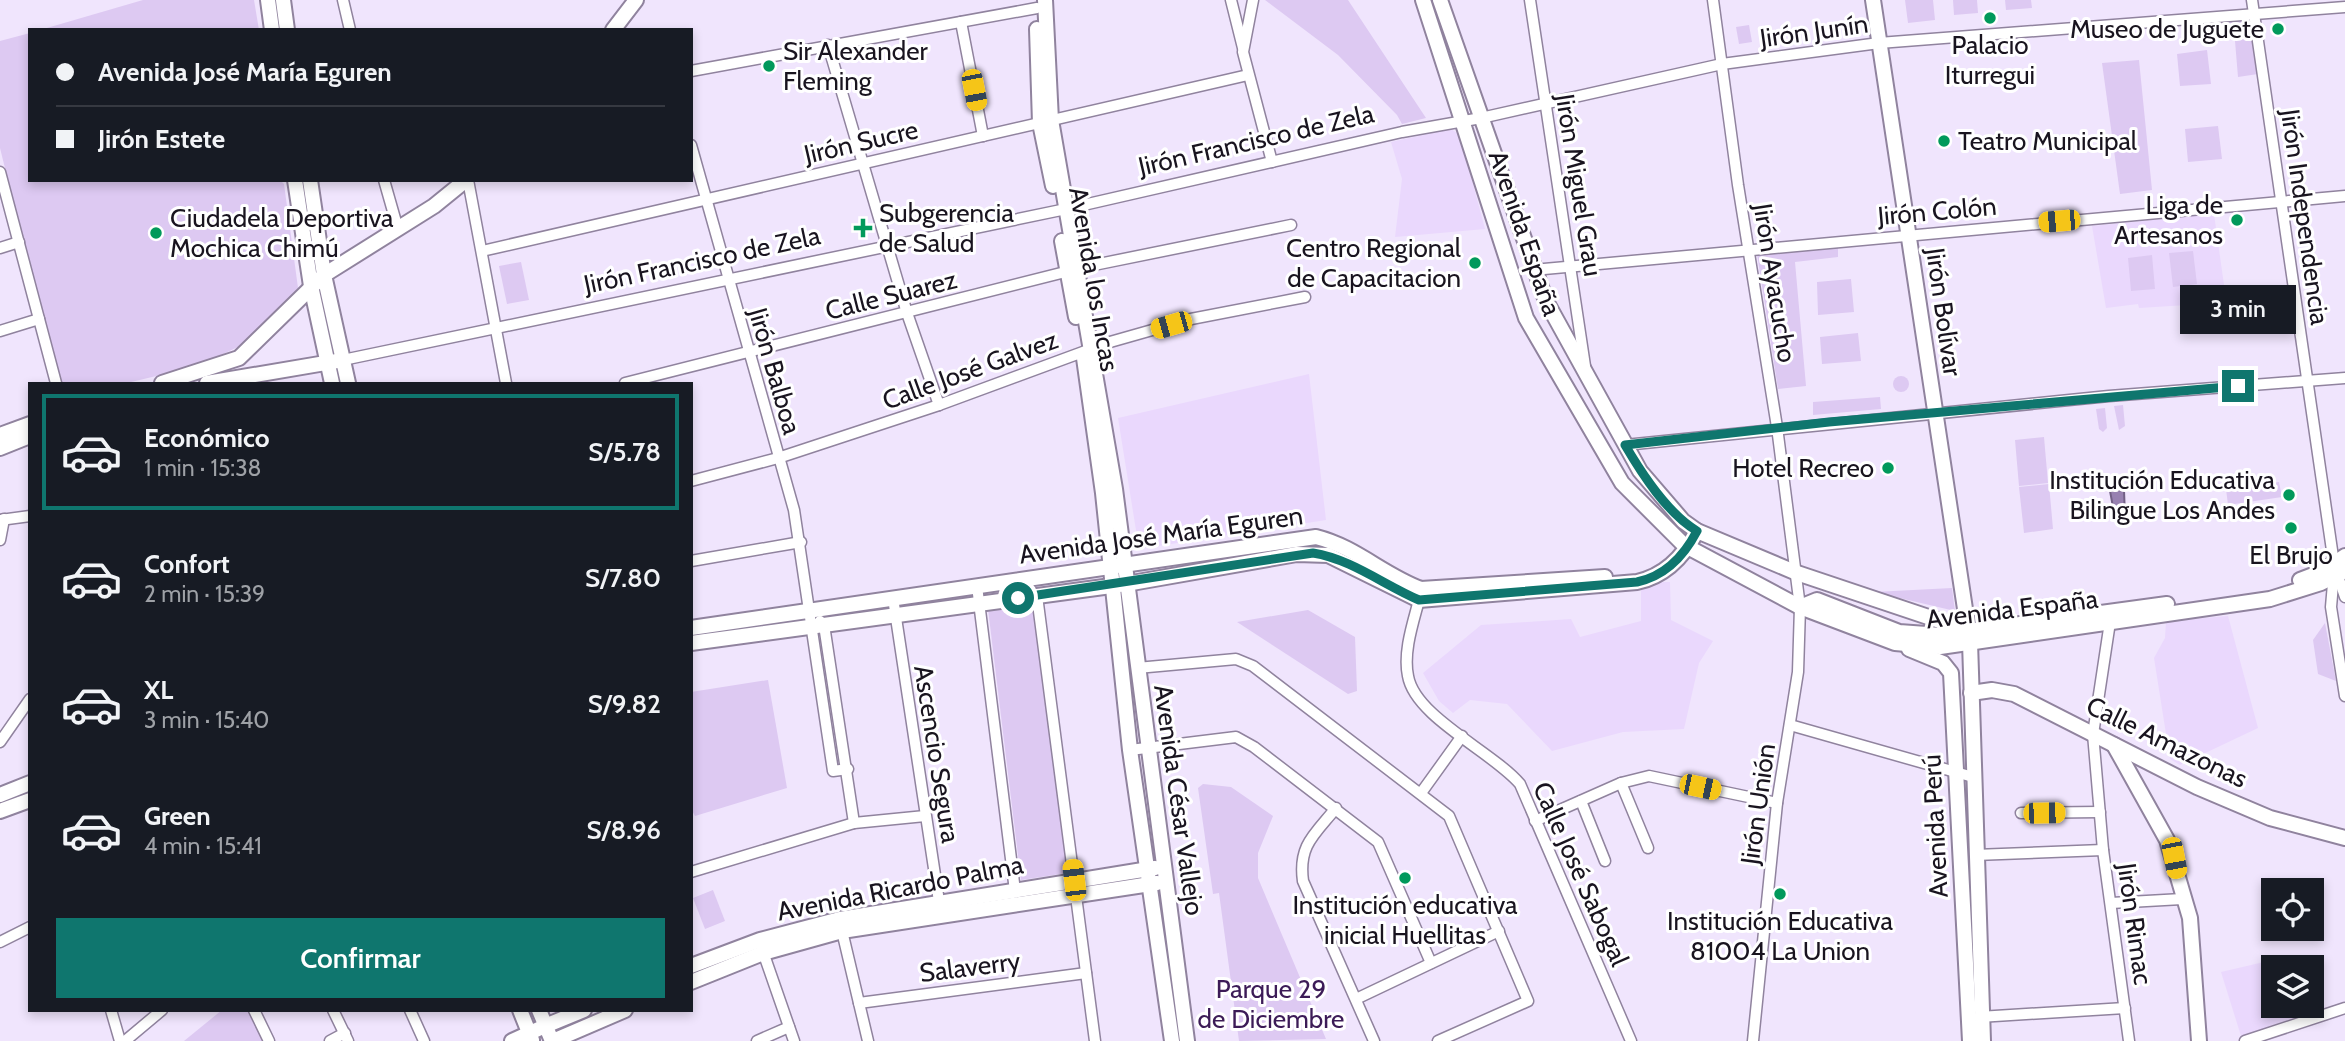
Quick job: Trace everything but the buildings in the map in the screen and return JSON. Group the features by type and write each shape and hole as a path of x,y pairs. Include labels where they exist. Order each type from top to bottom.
{"main road":[{"path":"268,0 272,28"},
{"path":"283,0 287,28"},
{"path":"615,28 636,0"},
{"name":"Avenida España","path":"1423,0 1526,318 1622,483 1684,545 1800,607 1895,643 1940,647 1970,636 2264,591 2339,570"},
{"name":"Avenida España","path":"1440,0 1546,301 1640,471 1694,529 1797,573 1970,636 2110,622 2270,599 2339,570"},
{"name":"Jirón Bolívar","path":"1873,0 1970,636"},
{"name":"Avenida los Incas","path":"1039,3 1046,122 1087,350 1118,566"},
{"path":"295,182 311,286 332,382"},
{"path":"310,182 324,275 348,382"},
{"path":"165,382 239,358 324,275 434,206 464,182"},
{"name":"Jirón Francisco de Zela","path":"238,381 343,360"},
{"path":"0,435 28,425"},
{"path":"0,448 28,437"},
{"path":"1622,483 1630,485 1638,479 1640,471"},
{"name":"Avenida José María Eguren","path":"693,643 1126,584 1313,553 1354,566 1386,586 1419,600 1637,582 1665,571 1694,529"},
{"name":"Avenida José María Eguren","path":"693,628 1316,537 1358,552 1401,582 1435,590 1635,574 1658,567 1684,545"},
{"name":"Avenida César Vallejo","path":"1118,566 1126,584 1187,1041"},
{"name":"Avenida César Vallejo","path":"1118,566 1111,585 1130,750 1172,1041"},
{"path":"1800,607 1817,600 1899,632 1970,636"},
{"name":"Avenida Perú","path":"1970,636 1975,855 1970,902"},
{"name":"Avenida Perú","path":"1895,643 1942,663 1951,673 1957,774 1970,902 1976,1017 1983,1041"},
{"name":"Calle Amazonas","path":"1971,693 1992,690 2014,694 2149,763 2270,818 2345,838"},
{"path":"2114,745 2174,858 2182,899 2190,918 2199,1041"},
{"path":"2139,790 2140,775 2149,763"},
{"path":"0,795 28,784"},
{"path":"0,811 28,801"},
{"name":"Avenida Ricardo Palma","path":"693,981 761,946 842,931 1015,891 1163,866"},
{"name":"Avenida Ricardo Palma","path":"693,965 840,919 1076,896 1166,882"},
{"path":"2182,899 2180,918 2190,1041"},
{"path":"521,1012 531,1037"},
{"path":"540,1012 553,1041 620,1012"},
{"path":"512,1041 531,1037 545,1026 579,1012"},
{"name":"Avenida Perú","path":"1970,1041 1976,1017"}],"street":[{"path":"343,0 350,28"},
{"path":"1231,0 1272,162"},
{"path":"1244,52 1253,0"},
{"name":"Jirón Miguel Grau","path":"1531,0 1587,377"},
{"name":"Jirón Ayacucho","path":"1713,0 1797,573"},
{"name":"Jirón Independencia","path":"2252,0 2308,381 2339,570"},
{"path":"693,71 961,22 1039,3"},
{"name":"Jirón Junín","path":"1461,120 1481,118 1722,64 1879,43 2345,7"},
{"path":"961,22 983,136"},
{"path":"828,45 865,163 907,313 939,405"},
{"name":"Jirón Sucre","path":"482,251 1248,75"},
{"name":"Jirón Francisco de Zela","path":"343,360 1061,209 1461,120"},
{"name":"Jirón Balboa","path":"693,152 778,457 790,490 801,542 810,610 818,626"},
{"path":"0,173 56,382"},
{"path":"385,182 398,229"},
{"path":"467,182 506,382"},
{"name":"Jirón Colón","path":"1533,270 2345,196"},
{"name":"Calle Suarez","path":"629,382 1073,270 1291,225"},
{"path":"0,248 19,242"},
{"name":"Calle José Galvez","path":"693,480 778,457 939,405 1087,350 1191,319 1305,298"},
{"path":"0,331 39,319"},
{"path":"238,381 239,358"},
{"path":"1625,445 1934,412 2345,378"},
{"path":"0,540 2,520 28,516"},
{"path":"693,561 801,542"},
{"path":"2339,570 2345,597"},
{"path":"2339,570 2331,607 2345,696"},
{"name":"Jirón Unión","path":"1753,1041 1777,803 1798,673 1800,607 1797,573"},
{"path":"977,586 1015,891"},
{"path":"1037,596 1074,880"},
{"name":"Ascencio Segura","path":"893,598 940,909"},
{"name":"Calle José Sabogal","path":"1419,600 1410,636 1408,676 1423,704 1509,771 1520,784 1632,1041"},
{"name":"Jirón Rimac","path":"2110,622 2093,734 2095,812 2103,850 2130,1041"},
{"path":"818,626 833,771 848,769"},
{"path":"818,626 848,769 855,823"},
{"path":"1137,668 1237,659 1253,666 1449,816 1528,1000 1438,1041"},
{"path":"0,741 28,701"},
{"path":"1790,725 1973,777"},
{"path":"1421,793 1462,736"},
{"path":"1130,750 1236,737 1336,808 1378,842 1431,963"},
{"path":"1535,821 1621,783 1649,776 1777,803"},
{"path":"1621,783 1648,848"},
{"path":"1581,801 1605,861"},
{"path":"1336,808 1309,842 1300,859 1303,881 1374,1041"},
{"path":"2021,813 2095,812"},
{"path":"693,871 855,823 925,816"},
{"path":"1975,855 2103,850"},
{"path":"1076,896 1095,1041"},
{"path":"2111,903 2182,899"},
{"path":"0,942 28,928"},
{"path":"842,931 867,1041"},
{"path":"1356,999 1499,931"},
{"path":"761,946 794,1041"},
{"name":"Salaverry","path":"859,1003 1086,973"},
{"path":"2245,1041 2345,1008"},
{"path":"1976,1017 2125,1009"},
{"path":"112,1012 123,1041 159,1012"},
{"path":"255,1012 269,1041"},
{"path":"330,1041 346,1037 335,1012"},
{"path":"411,1012 424,1041"},
{"path":"757,1041 789,1027"}],"shaded area":[{"path":"1451,129 1460,135 1485,229 1395,237 1402,179 1391,142"},
{"path":"2214,214 2225,292 2210,296 2210,303 2203,304 2139,308 2138,304 2106,308 2092,226"},
{"path":"1309,374 1326,520 1139,549 1118,418"},
{"path":"2124,490 2125,517 2115,518 2110,491"},
{"path":"1641,582 1670,582 1671,620 1713,641 1699,663 1684,729 1623,732 1552,751 1507,704 1470,700 1453,713 1439,701 1423,673 1481,625 1571,619 1580,637 1641,621"},
{"path":"2228,616 2258,728 2180,765 2170,759 2154,658 2165,638 2166,621"},
{"path":"2261,963 2261,1018 2294,1018 2241,1036 2221,972"}],"green space":[{"path":"143,0 254,0 259,28 47,28"},
{"path":"1265,0 1348,0 1426,118 1402,124 1397,115 1338,55"},
{"path":"1905,0 1933,0 1935,20 1908,23"},
{"path":"1953,0 1977,0 1978,13 1954,15"},
{"path":"2005,0 2031,0 2032,8 2006,10"},
{"path":"2245,19 2249,22 2258,74 2238,77 2234,29 2212,31 2212,22"},
{"path":"1749,25 1752,42 1739,44 1736,27"},
{"name":"Ciudadela Deportiva Mochica Chimú","path":"28,34 28,182 284,184 298,288 244,344 198,366 131,382 58,382 0,148 0,41"},
{"path":"2207,50 2211,84 2180,86 2177,54"},
{"path":"2139,60 2152,190 2120,194 2102,63"},
{"path":"2218,126 2222,159 2188,162 2185,129"},
{"path":"1838,247 1838,257 1795,262 1806,386 1778,389 1757,254"},
{"path":"2193,251 2197,284 2173,287 2169,253"},
{"path":"2152,255 2155,289 2131,291 2128,258"},
{"path":"521,262 529,300 507,304 499,266"},
{"path":"1851,279 1854,312 1818,315 1817,282"},
{"path":"1858,333 1861,361 1822,364 1820,337"},
{"path":"1898,376 1904,376 1909,384 1907,390 1898,392 1893,387 1893,381"},
{"path":"1880,397 1881,409 1813,415 1813,402"},
{"path":"2123,405 2125,426 2119,430 2114,406"},
{"path":"2105,408 2107,428 2103,432 2099,429 2096,409"},
{"path":"2044,437 2048,483 2019,486 2015,440"},
{"path":"2279,482 2282,497 2228,505 2226,489"},
{"path":"2049,484 2053,529 2024,533 2019,487"},
{"path":"1952,588 1955,611 1874,592"},
{"path":"1035,602 1067,873 1021,880 988,609"},
{"path":"1308,610 1355,637 1357,691 1348,694 1237,622"},
{"path":"2325,623 2336,681 2318,674 2313,640"},
{"path":"768,680 787,788 695,816 693,692"},
{"name":"Parque 29 de Diciembre","path":"1203,784 1231,787 1273,816 1258,853 1258,878 1326,1039 1239,1041 1219,893 1213,894 1198,788"},
{"path":"713,890 725,921 705,929 693,898"},
{"path":"220,1012 254,1012 265,1041 184,1041"}],"place":[{"name":"Palacio Iturregui","path":"1990,18"},
{"name":"Museo de Juguete","path":"2278,29"},
{"name":"Sir Alexander Fleming","path":"769,66"},
{"name":"Teatro Municipal","path":"1944,141"},
{"name":"Liga de Artesanos","path":"2237,220"},
{"name":"Subgerencia de Salud","path":"863,228"},
{"name":"Ciudadela Deportiva Mochica Chimú","path":"156,233"},
{"name":"Centro Regional de Capacitacion","path":"1475,263"},
{"name":"Hotel Recreo","path":"1888,468"},
{"name":"Institución Educativa Bilingue Los Andes","path":"2289,495"},
{"name":"El Brujo","path":"2291,528"},
{"name":"Institución educativa inicial Huellitas","path":"1405,878"},
{"name":"Institución Educativa 81004 La Union","path":"1780,894"}],"route":[{"path":"1018,598 1126,584 1313,553 1328,555 1354,566 1386,586 1419,600 1637,582 1653,578 1665,571 1688,548 1697,531 1683,521 1640,471 1625,445 1829,422 2238,386"}]}
